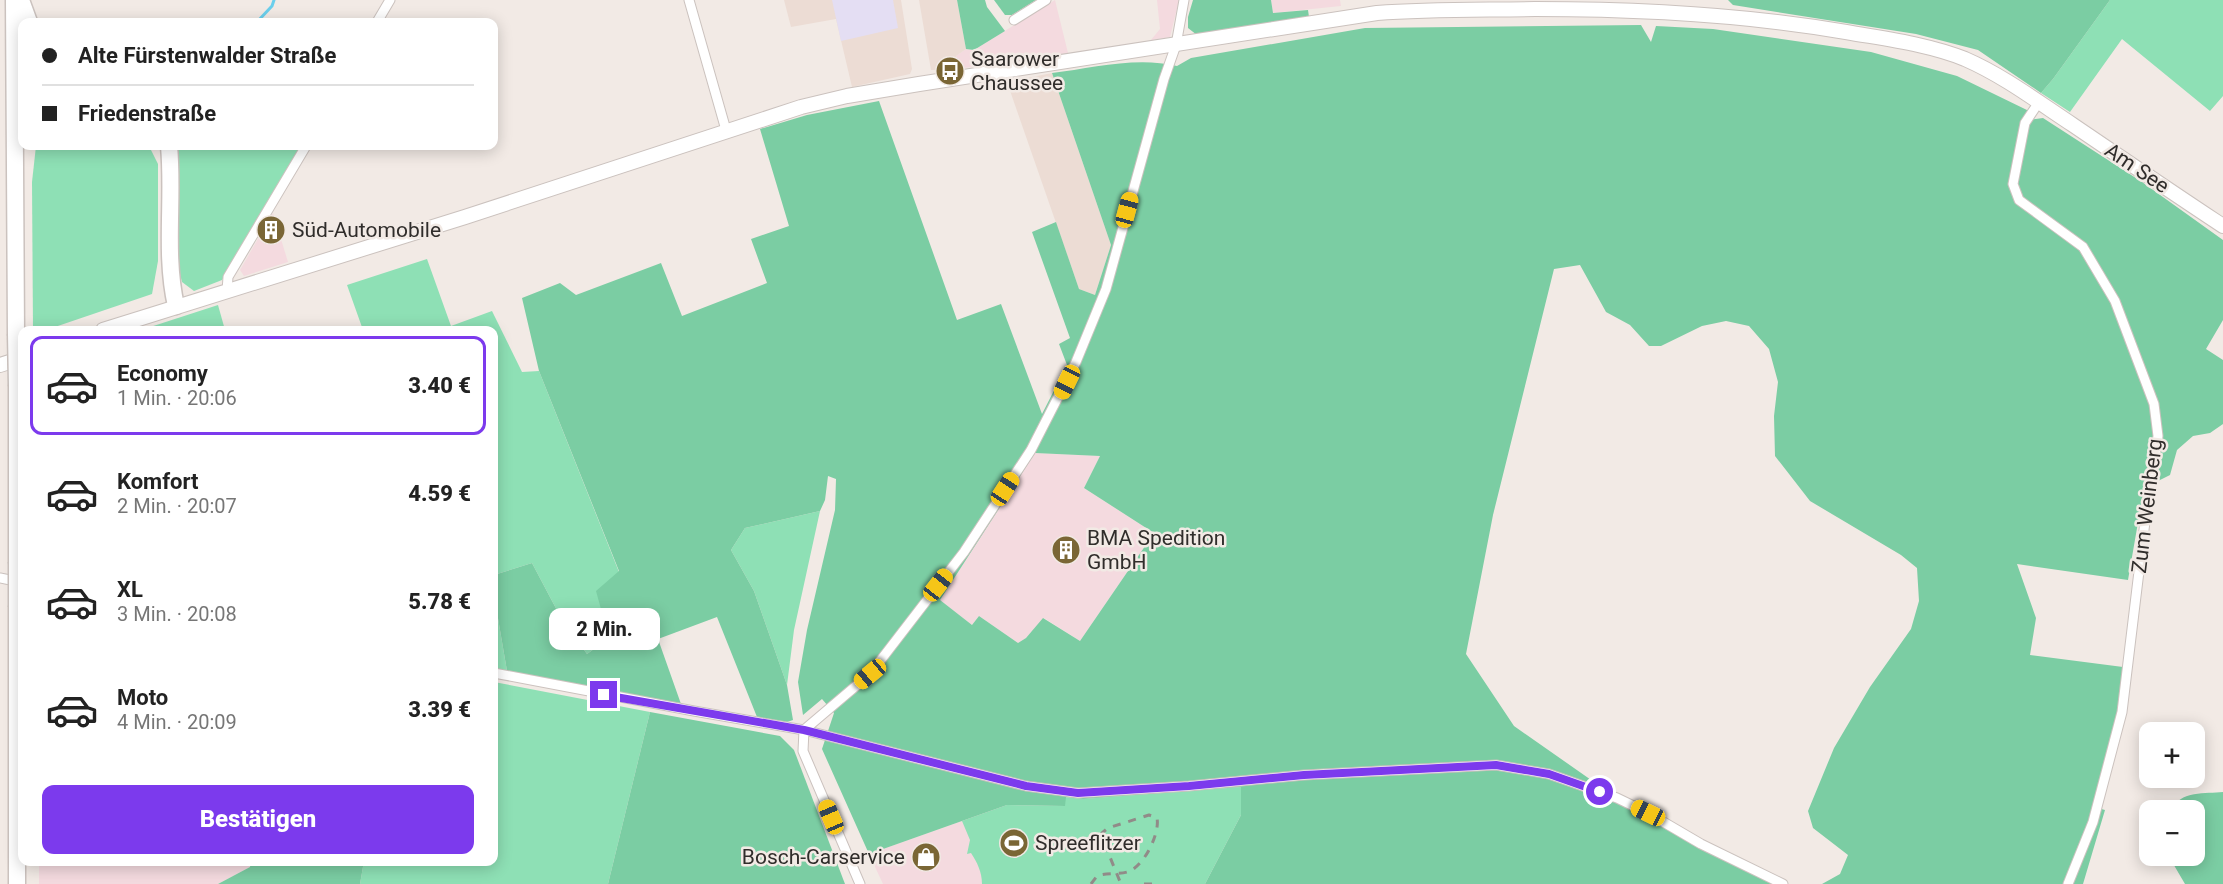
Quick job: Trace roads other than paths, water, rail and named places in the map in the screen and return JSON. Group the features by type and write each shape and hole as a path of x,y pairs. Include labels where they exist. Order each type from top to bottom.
{"highway":[{"path":"14,0 17,884"},
{"path":"21,0 28,18"},
{"path":"16,191 23,150"},
{"path":"169,150 169,264 176,306"}],"main road":[{"name":"Am See","path":"1176,45 1377,13 1406,11 1660,11 1800,24 1882,38 1940,51 1963,58 1986,69 2052,110 2223,226"},
{"path":"115,326 465,217 801,107 847,96 1176,45"},
{"path":"0,365 18,359"}],"street":[{"path":"379,18 390,0"},
{"path":"688,0 726,130"},
{"path":"1014,20 1046,0"},
{"path":"860,884 802,752 804,730 870,674 964,552 1042,430 1076,362 1106,289 1166,70 1176,45 1184,0"},
{"name":"Zum Weinberg","path":"2039,102 2025,123 2013,184 2019,200 2082,247 2115,301 2154,404 2158,436 2147,505 2122,712 2092,822 2068,884"},
{"path":"226,291 228,277 304,150"},
{"path":"0,578 18,582"},
{"path":"498,674 684,710 804,730 1026,786 1078,793 1189,786 1304,775 1496,765 1549,774 1617,798 1701,844 1783,884"}],"waterway":[{"path":"261,18 272,6 274,0"}],"railway":[{"path":"1091,884 1097,876 1105,874 1114,874 1118,873 1126,872 1136,867 1154,840 1157,818 1149,815 1108,828 1102,833 1103,840 1121,884"},
{"path":"1144,884 1154,884"}],"place":[{"name":"Saarower Chaussee","path":"950,71"},
{"name":"Süd-Automobile","path":"271,230"},
{"name":"BMA Spedition GmbH","path":"1066,550"},
{"name":"Spreeflitzer","path":"1014,843"},
{"name":"Bosch-Carservice","path":"926,857"}]}
